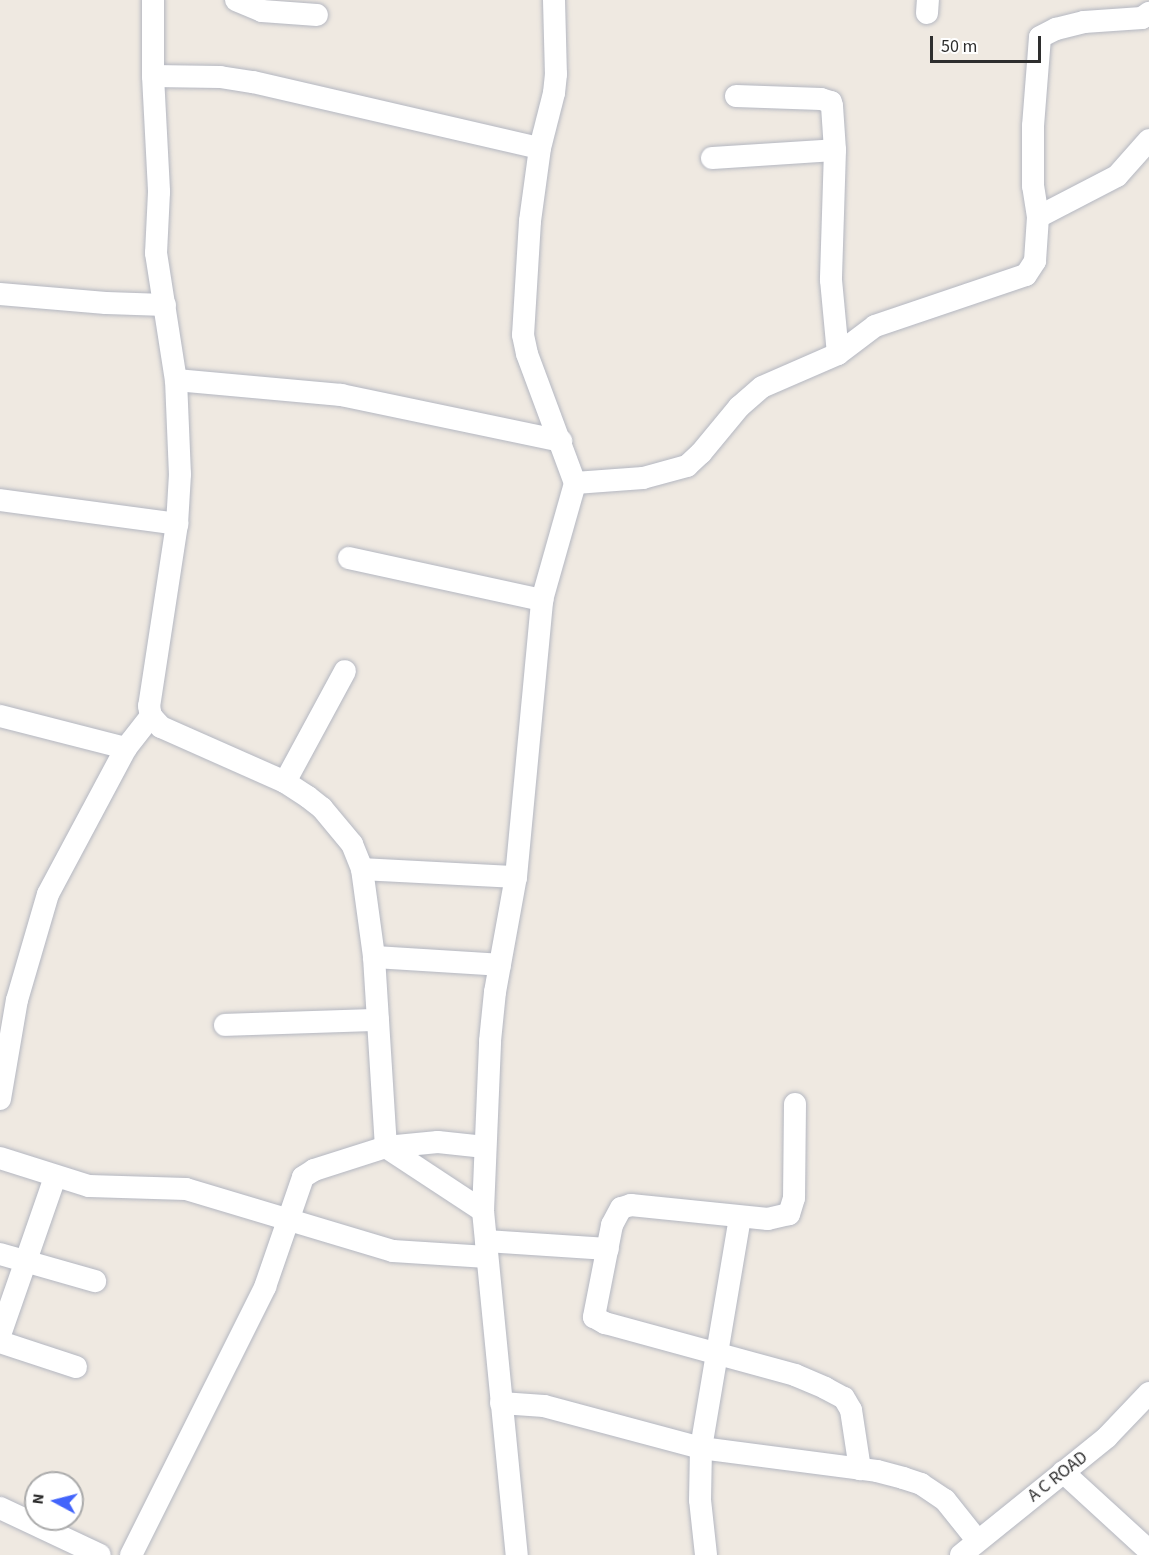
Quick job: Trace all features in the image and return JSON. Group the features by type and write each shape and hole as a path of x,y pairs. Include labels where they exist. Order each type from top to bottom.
{"street":[{"path":"153,0 153,76 159,192 156,253 176,380 180,474 177,524 149,706 151,716 161,727 285,783 322,808 352,844 362,869 374,957 386,1147"},
{"path":"236,0 262,11 316,15"},
{"path":"517,1555 483,1210 490,1041 500,965 516,877 542,600 575,483 533,372 523,335 530,221 540,147 554,93 556,74 554,0"},
{"path":"575,483 643,478 687,466 701,453 739,407 762,387 838,354 875,326 1026,275 1035,261 1038,217 1034,186 1033,126 1040,37 1056,29 1084,22 1142,18 1149,13"},
{"path":"153,76 220,77 254,82 540,147"},
{"path":"735,96 821,99 831,102 835,150 831,280 838,354"},
{"path":"1038,217 1118,176 1149,140"},
{"path":"712,158 835,150"},
{"path":"0,294 106,303 165,305"},
{"path":"176,380 342,395 561,441"},
{"path":"0,500 177,524"},
{"path":"349,558 542,600"},
{"path":"285,783 345,672"},
{"path":"0,716 126,748"},
{"path":"0,1099 8,997 48,894 126,748 151,716"},
{"path":"362,869 516,877"},
{"path":"374,957 500,965"},
{"path":"225,1024 378,1020"},
{"path":"795,1104 794,1198 789,1214 768,1219 740,1218 631,1205 621,1208 614,1217 593,1311 598,1321 803,1378 844,1398 851,1410 860,1468"},
{"path":"131,1555 265,1287 299,1185 308,1173 386,1147 438,1142 485,1147"},
{"path":"386,1147 483,1210"},
{"path":"0,1158 89,1186 186,1189 393,1251 608,1249"},
{"path":"0,1335 55,1177"},
{"path":"706,1555 700,1500 701,1448 740,1218"},
{"path":"0,1254 95,1281"},
{"path":"0,1342 76,1367"},
{"name":"A C ROAD","path":"969,1548 1107,1437 1149,1393"},
{"path":"501,1403 544,1406 701,1448 860,1468 903,1478 930,1488 945,1500 969,1548"},
{"path":"1063,1472 1148,1552"},
{"path":"0,1508 100,1555"}]}
